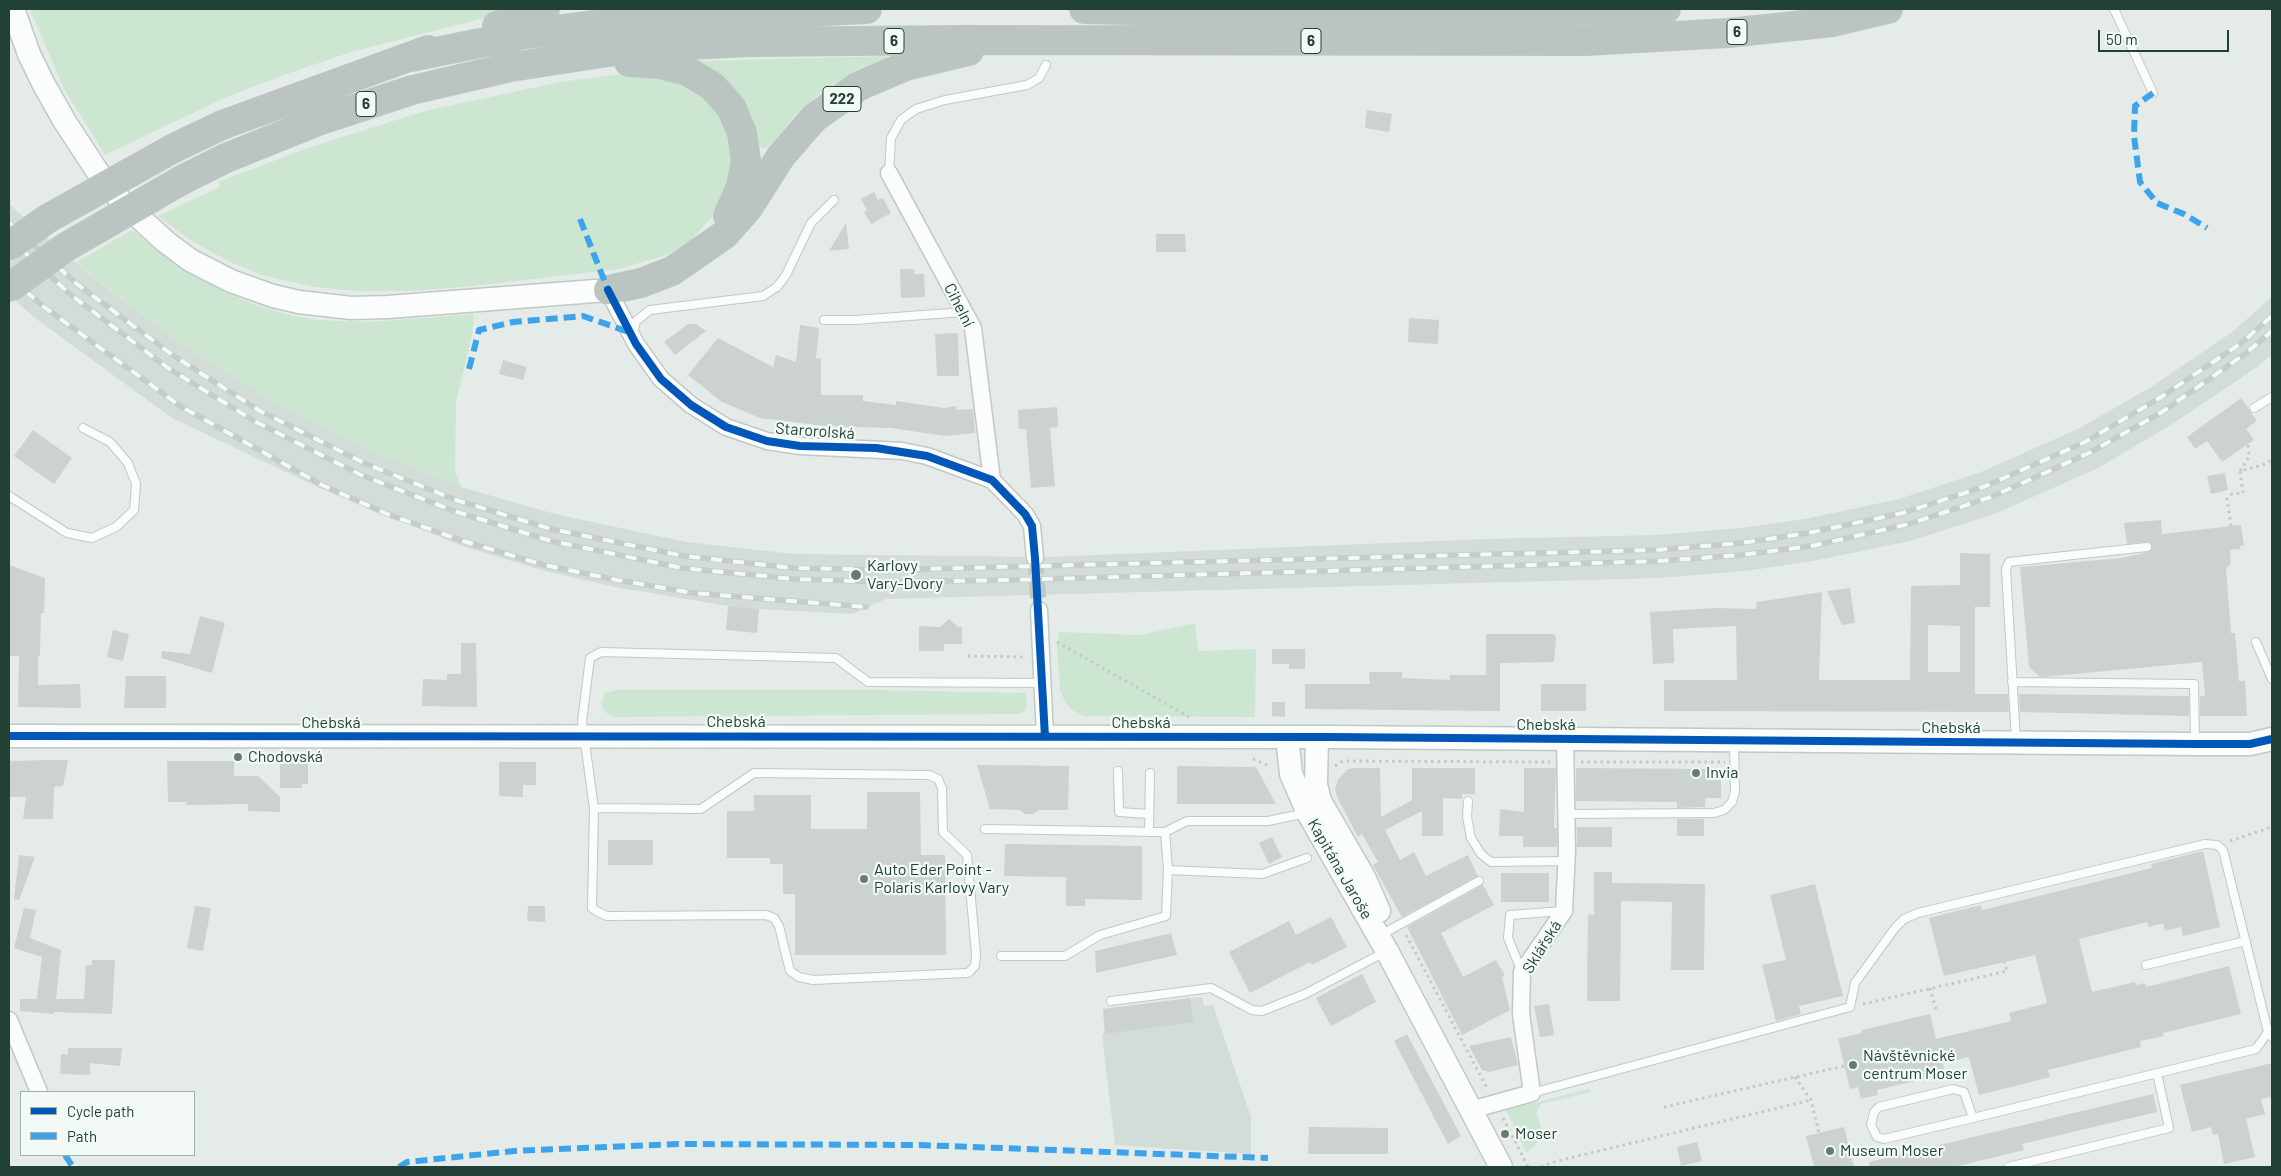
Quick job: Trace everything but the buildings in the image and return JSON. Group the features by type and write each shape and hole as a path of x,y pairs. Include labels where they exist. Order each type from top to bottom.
{"highway":[{"path":"410,57 545,9"},
{"name":"6","path":"9,246 47,219 172,149 222,125 410,57 525,34 634,20 867,9"},
{"name":"6","path":"1084,9 1204,12 1484,13 1666,9"},
{"name":"6","path":"9,288 66,247 182,180 272,139 364,105 461,78 560,59 641,47 752,42 1041,53 1586,41 1766,29 1833,22 1888,9"},
{"name":"222","path":"608,290 656,278 688,261 724,234 748,208 781,156 814,118 859,86 906,66 959,52 1041,53"},
{"path":"560,59 674,66 700,77 727,101 742,133 746,160 744,174 736,202 726,220 704,248"}],"street":[{"name":"222","path":"13,9 29,54 43,83 65,122 101,177 120,201 166,242 190,260 231,280 273,296 299,302 351,308 388,308 608,290"},
{"name":"Cihelní","path":"889,173 973,328 992,480"},
{"name":"Starorolská","path":"608,290 632,337 661,379 691,405 726,427 767,441 800,446 902,451 926,456 992,480 1025,514 1032,526 1036,558"},
{"path":"1039,610 1045,737"},
{"name":"Chebská","path":"9,736 1287,737 2195,744 2250,744 2272,739"},
{"name":"Kapitána Jaroše","path":"1287,737 1291,774 1308,813 1392,935"},
{"name":"Kapitána Jaroše","path":"1317,738 1316,785 1320,801 1364,877 1392,935 1410,994 1501,1167"},
{"name":"Sklářská","path":"1532,1093 1521,1014 1522,972 1564,911 1567,856 1565,739"},
{"path":"9,1020 39,1091"},
{"path":"1471,1110 1532,1093"}],"lane":[{"path":"2115,11 2153,93"},
{"path":"889,173 891,138 901,120 916,109 945,100 1027,85 1039,78 1041,53"},
{"path":"632,337 636,322 650,310 763,296 777,287 786,275 811,223 834,200"},
{"path":"824,320 855,320 964,312"},
{"path":"2254,408 2272,397"},
{"path":"9,496 68,533 92,538 116,527 134,510 136,484 128,463 110,442 83,428"},
{"path":"2016,742 2006,569 2009,562 2147,547"},
{"path":"2256,642 2272,679"},
{"path":"594,808 701,809 754,772 929,775 938,779 942,788 943,832 967,855 976,954 975,966 968,973 813,980 799,977 790,970 780,926 774,918 766,915 607,916 592,908 594,808 586,737 582,721 590,658 601,652 836,658 868,682 1042,683"},
{"path":"2012,682 2194,684 2195,744"},
{"path":"1566,814 1714,813 1724,810 1732,802 1735,792 1734,741"},
{"path":"1118,771 1119,812 1149,814"},
{"path":"1148,832 1150,773"},
{"path":"1468,801 1466,817 1471,838 1481,854 1491,862 1567,856"},
{"path":"985,829 1165,832 1187,822 1268,821 1308,813"},
{"path":"1001,956 1065,956 1100,935 1166,916 1168,870 1165,832"},
{"path":"1532,1093 1850,1007 1855,983 1895,928 1904,919 1918,913 2205,844 2217,845 2223,850 2270,1035 2256,1049 1973,1118 1884,1139 1877,1137 1871,1126 1874,1112 1880,1107 1952,1088 1964,1092 1973,1118"},
{"path":"1168,870 1262,874 1307,858"},
{"path":"1111,1001 1211,988 1252,1010 1262,1011 1306,994 1392,935 1479,881"},
{"path":"1522,972 1508,938 1510,915 1564,911"},
{"path":"2146,965 2246,941"},
{"path":"2008,1167 2169,1128 2157,1073"}],"path":[{"path":"2230,526 2227,500 2232,494 2243,493 2240,471 2249,457 2248,444"},
{"path":"2240,471 2266,464 2272,459"},
{"path":"1054,640 1196,721"},
{"path":"968,656 1028,657"},
{"path":"2217,845 2272,827"},
{"path":"1392,935 1495,1103 1528,1167"},
{"path":"1850,1007 2007,971 2004,962"},
{"path":"1930,988 1937,1013"},
{"path":"1664,1107 1844,1066"},
{"path":"1795,1077 1811,1100 1819,1133"},
{"path":"1542,1167 1557,1161 1811,1100"}],"shaded area":[{"path":"9,204 86,272 182,344 267,398 371,450 461,487 555,514 686,542 794,554 1047,557 1487,539 1656,535 1740,528 1805,519 1899,499 1981,472 2078,429 2151,387 2231,333 2272,297 2272,354 2257,367 2174,423 2098,468 1997,513 1910,541 1813,561 1745,571 1658,578 886,599 852,614 759,609 728,606 615,587 545,571 465,547 320,488 172,418 35,318 9,295"},
{"path":"1202,997 1204,1006 1213,1005 1251,1117 1251,1154 1115,1145 1102,1034 1105,1033 1103,1009"}],"green space":[{"path":"30,9 520,9 351,52 281,76 224,98 105,155 63,87"},
{"path":"887,56 887,59 856,70 818,95 797,113 765,149 755,145 717,74 699,61"},
{"path":"639,72 666,75 700,91 717,110 728,129 734,155 732,175 724,200 714,215 689,242 666,255 619,269 474,286 410,291 357,291 315,287 261,275 228,261 190,240 158,216 220,187 218,182 308,148 425,111 560,82"},
{"path":"132,230 186,272 252,304 290,315 316,320 369,322 474,314 472,335 456,402 455,470 461,487 370,450 267,398 182,344 75,263"},
{"path":"1195,623 1198,651 1256,649 1255,717 1084,716 1072,710 1065,702 1060,690 1057,646 1059,632 1140,635"},
{"path":"617,690 876,690 1027,693 1026,710 1019,714 614,717 605,712 601,703 605,693"},
{"path":"1589,1089 1590,1092 1541,1104 1536,1113 1541,1125 1541,1134 1534,1147 1526,1152 1505,1108 1520,1104 1526,1105"}],"tunnel":[{"path":"1035,558 1039,610"}],"railway":[{"path":"9,223 77,284 174,356 260,411 364,463 456,500 551,529 684,556 793,568 885,570 1656,550 1741,543 1808,533 1903,513 1986,486 2085,442 2158,399 2240,344 2272,316"},
{"path":"9,238 71,295 168,368 256,422 361,475 454,511 551,541 682,568 794,579 885,582 1011,580 1659,561 1741,555 1812,546 1909,524 1991,497 2089,453 2162,412 2245,354 2272,331"},
{"path":"9,277 44,307 180,406 322,485 387,514 463,541 544,565 617,580 693,593 866,607"}],"marked path":[{"path":"2153,93 2135,106 2134,136 2140,182 2157,203 2184,214 2207,228"},
{"path":"580,219 608,290"},
{"path":"469,369 479,330 513,322 583,316 629,332"},
{"path":"399,1167 407,1162 514,1151 678,1144 920,1145 1268,1158"},
{"path":"66,1156 73,1167"}],"cycle path":[{"path":"608,290 636,344 661,379 691,405 726,427 767,441 800,446 876,448 927,456 992,480 1025,514 1032,526 1045,737"},
{"path":"9,736 1330,737 2195,744 2250,744 2272,739"}],"place":[{"name":"Karlovy Vary-Dvory","path":"856,575"},
{"name":"Chodovská","path":"238,757"},
{"name":"Invia","path":"1696,773"},
{"name":"Auto Eder Point - Polaris Karlovy Vary","path":"864,879"},
{"name":"Návštěvnické centrum Moser","path":"1853,1065"},
{"name":"Moser","path":"1505,1134"},
{"name":"Museum Moser","path":"1830,1151"}]}
